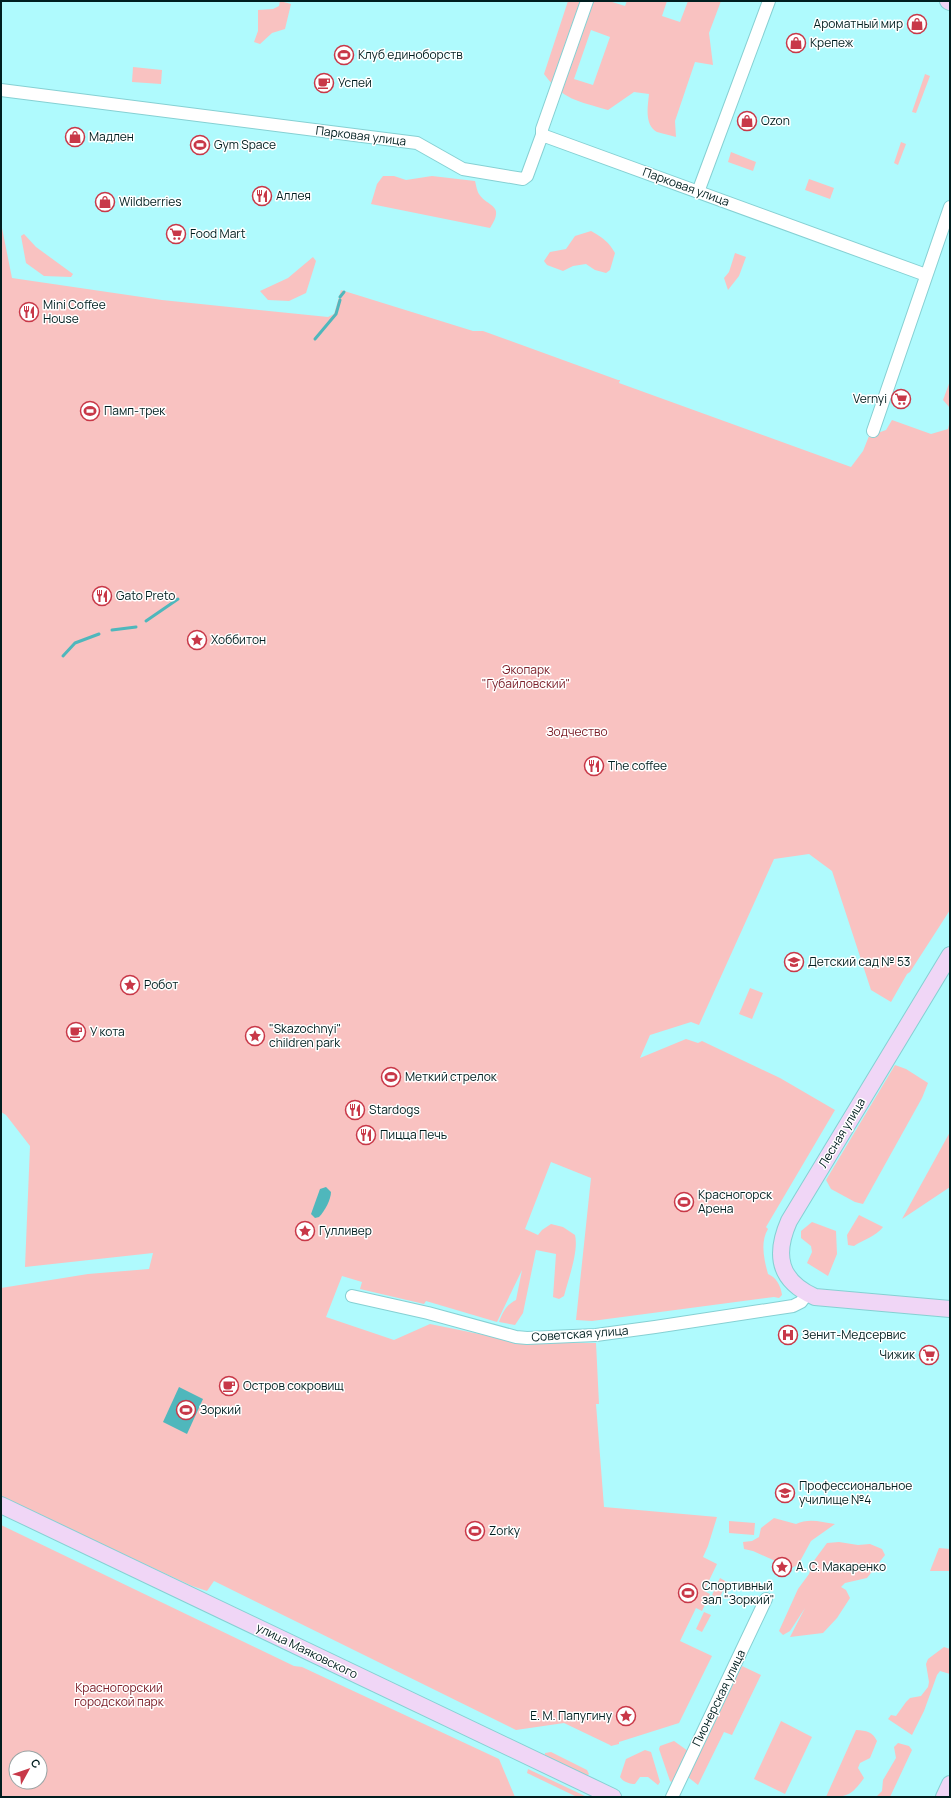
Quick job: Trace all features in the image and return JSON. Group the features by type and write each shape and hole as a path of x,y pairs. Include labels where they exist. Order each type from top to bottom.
{"street":[{"path":"542,135 542,129 588,1"},
{"path":"698,192 770,1"},
{"name":"Парковая улица","path":"1,90 417,143 463,169 523,179 527,176 542,135 926,275"},
{"path":"873,431 917,307 926,275 950,207"},
{"name":"Лесная улица","path":"950,956 812,1181 784,1232 780,1249 782,1266 794,1285 807,1294 815,1297 950,1309"},
{"name":"Советская улица","path":"352,1296 428,1313 516,1337 541,1338 648,1328 793,1306 801,1302 807,1294"},
{"name":"улица Маяковского","path":"1,1505 613,1797"},
{"name":"Пионерская улица","path":"672,1797 766,1599"},
{"path":"944,1797 950,1784"}],"green space":[{"path":"280,1 291,4 285,29 272,33 260,44 254,42 258,31 258,10 273,9 279,6"},
{"path":"568,1 609,1 625,6 627,1 667,1 662,16 680,22 688,1 721,1 709,33 713,65 695,62 675,121 676,137 657,132 650,125 648,120 649,94 634,92 608,110 580,102 572,98 551,83 544,74","holes":["591,30 610,37 593,85 574,79"]},
{"path":"133,67 162,70 161,84 132,82"},
{"path":"925,74 930,76 916,113 912,112"},
{"path":"901,142 906,144 898,165 894,163"},
{"path":"731,152 756,162 753,171 728,162"},
{"path":"383,176 394,176 406,180 432,176 475,181 479,194 496,210 494,220 490,228 371,204 377,184"},
{"path":"809,179 834,188 830,199 805,190"},
{"path":"1,223 12,278 162,300 328,317 334,314 341,290 473,331 483,331 620,380 619,383 851,467 863,451 869,436 886,430 892,420 931,434 948,429 950,420 950,910 910,972 907,974 891,1002 871,990 832,871 809,854 774,859 699,1025 691,1022 650,1035 640,1058 686,1039 698,1043 702,1041 780,1078 835,1110 766,1227 768,1229 763,1245 768,1274 778,1282 782,1295 779,1298 774,1297 592,1321 576,1320 591,1178 551,1162 525,1229 538,1235 542,1230 551,1224 563,1227 575,1235 576,1249 564,1296 559,1299 553,1297 556,1254 536,1250 523,1313 515,1325 499,1322 505,1309 516,1300 522,1270 497,1322 426,1301 424,1304 360,1289 362,1282 342,1276 326,1317 394,1340 430,1324 519,1342 596,1343 599,1404 596,1404 604,1507 717,1517 703,1557 717,1564 704,1591 710,1594 702,1611 696,1608 680,1641 712,1656 679,1723 619,1742 619,1744 611,1746 564,1723 516,1730 214,1581 207,1591 192,1586 1,1497 1,1288 88,1274 149,1269 153,1253 25,1267 30,1146 6,1115 1,1112"},
{"path":"591,231 605,240 615,253 610,270 606,273 595,270 586,264 573,266 563,271 547,265 544,261 550,252 566,249 575,236"},
{"path":"24,234 36,247 73,274 71,277 44,276 26,263 21,236"},
{"path":"735,253 746,257 739,276 728,290 724,278 729,272"},
{"path":"313,257 316,261 306,293 289,301 268,300 260,291 288,278"},
{"path":"950,381 950,408 943,400"},
{"path":"750,988 763,993 752,1019 739,1014"},
{"path":"895,1065 906,1069 928,1083 922,1098 863,1204 855,1202 831,1189 826,1180"},
{"path":"950,1132 950,1187 902,1219"},
{"path":"859,1215 883,1227 873,1235 854,1246 848,1245 847,1235"},
{"path":"812,1222 836,1231 837,1254 828,1276 807,1263 812,1252 811,1246 801,1238 801,1231"},
{"path":"774,1518 796,1524 810,1521 835,1524 811,1541 798,1565 791,1568 753,1551 744,1549 743,1542 752,1541 759,1537 761,1528"},
{"path":"729,1521 755,1523 754,1535 729,1533"},
{"name":"Красногорский городской парк","path":"1,1525 294,1666 302,1667 499,1759 515,1797 1,1797"},
{"path":"839,1542 858,1545 870,1544 882,1549 885,1555 867,1578 845,1583 841,1587 846,1590 850,1598 837,1618 823,1633 790,1637 805,1608 790,1631 783,1635 779,1631 798,1589 809,1574 813,1562 827,1543"},
{"path":"939,1548 950,1549 950,1571 930,1571"},
{"path":"720,1578 727,1582 719,1599 712,1595"},
{"path":"704,1612 711,1615 702,1632 696,1629"},
{"path":"944,1647 950,1649 950,1674 940,1671 937,1675 924,1711 912,1735 888,1719 891,1715 896,1716 910,1698 921,1696 928,1687 929,1682 926,1664 928,1659"},
{"path":"742,1666 761,1675 732,1735 724,1732 698,1785 688,1777"},
{"path":"781,1721 812,1737 785,1794 754,1779"},
{"path":"856,1730 869,1732 877,1741 870,1758 860,1763 858,1768 864,1778 856,1789 844,1796 826,1797"},
{"path":"674,1741 688,1751 673,1783 670,1781 659,1749 660,1746"},
{"path":"898,1743 909,1746 912,1750 890,1797 876,1797 882,1791 883,1780 896,1758 894,1747"},
{"path":"645,1750 651,1752 660,1782 658,1785 648,1777 640,1777 635,1784 629,1783 620,1777 626,1759"},
{"path":"551,1752 587,1770 589,1774 587,1776 545,1755 545,1753"},
{"path":"528,1769 587,1797 577,1797 527,1773"}],"water":[{"path":"326,1187 331,1192 329,1201 319,1217 315,1218 311,1214 320,1189"},
{"path":"179,1387 203,1399 187,1434 163,1422"}],"waterway":[{"path":"340,297 344,292"},
{"path":"315,339 336,314 340,300"},
{"path":"146,621 178,599"},
{"path":"112,630 136,627"},
{"path":"63,656 75,643 99,634"}],"place":[{"name":"Ароматный мир","path":"917,24"},
{"name":"Крепеж","path":"796,43"},
{"name":"Клуб единоборств","path":"344,55"},
{"name":"Успей","path":"324,83"},
{"name":"Ozon","path":"747,121"},
{"name":"Мадлен","path":"75,137"},
{"name":"Gym Space","path":"200,145"},
{"name":"Аллея","path":"262,196"},
{"name":"Wildberries","path":"105,202"},
{"name":"Food Mart","path":"176,234"},
{"name":"Mini Coffee House","path":"29,312"},
{"name":"Vernyi","path":"901,399"},
{"name":"Памп-трек","path":"90,411"},
{"name":"Gato Preto","path":"102,596"},
{"name":"Хоббитон","path":"197,640"},
{"name":"The coffee","path":"594,766"},
{"name":"Детский сад № 53","path":"794,962"},
{"name":"Робот","path":"130,985"},
{"name":"У кота","path":"76,1032"},
{"name":"\"Skazochnyi\" children park","path":"255,1036"},
{"name":"Меткий стрелок","path":"391,1077"},
{"name":"Stardogs","path":"355,1110"},
{"name":"Пицца Печь","path":"366,1135"},
{"name":"Красногорск Арена","path":"684,1202"},
{"name":"Гулливер","path":"305,1231"},
{"name":"Зенит-Медсервис","path":"788,1335"},
{"name":"Чижик","path":"929,1355"},
{"name":"Остров сокровищ","path":"229,1386"},
{"name":"Зоркий","path":"186,1410"},
{"name":"Профессиональное училище №4","path":"785,1493"},
{"name":"Zorky","path":"475,1531"},
{"name":"А. С. Макаренко","path":"782,1567"},
{"name":"Спортивный зал \"Зоркий\"","path":"688,1593"},
{"name":"Е. М. Папугину","path":"626,1716"}],"park label":[{"name":"Экопарк \"Губайловский\"","path":"526,677"},
{"name":"Зодчество","path":"577,732"}]}
